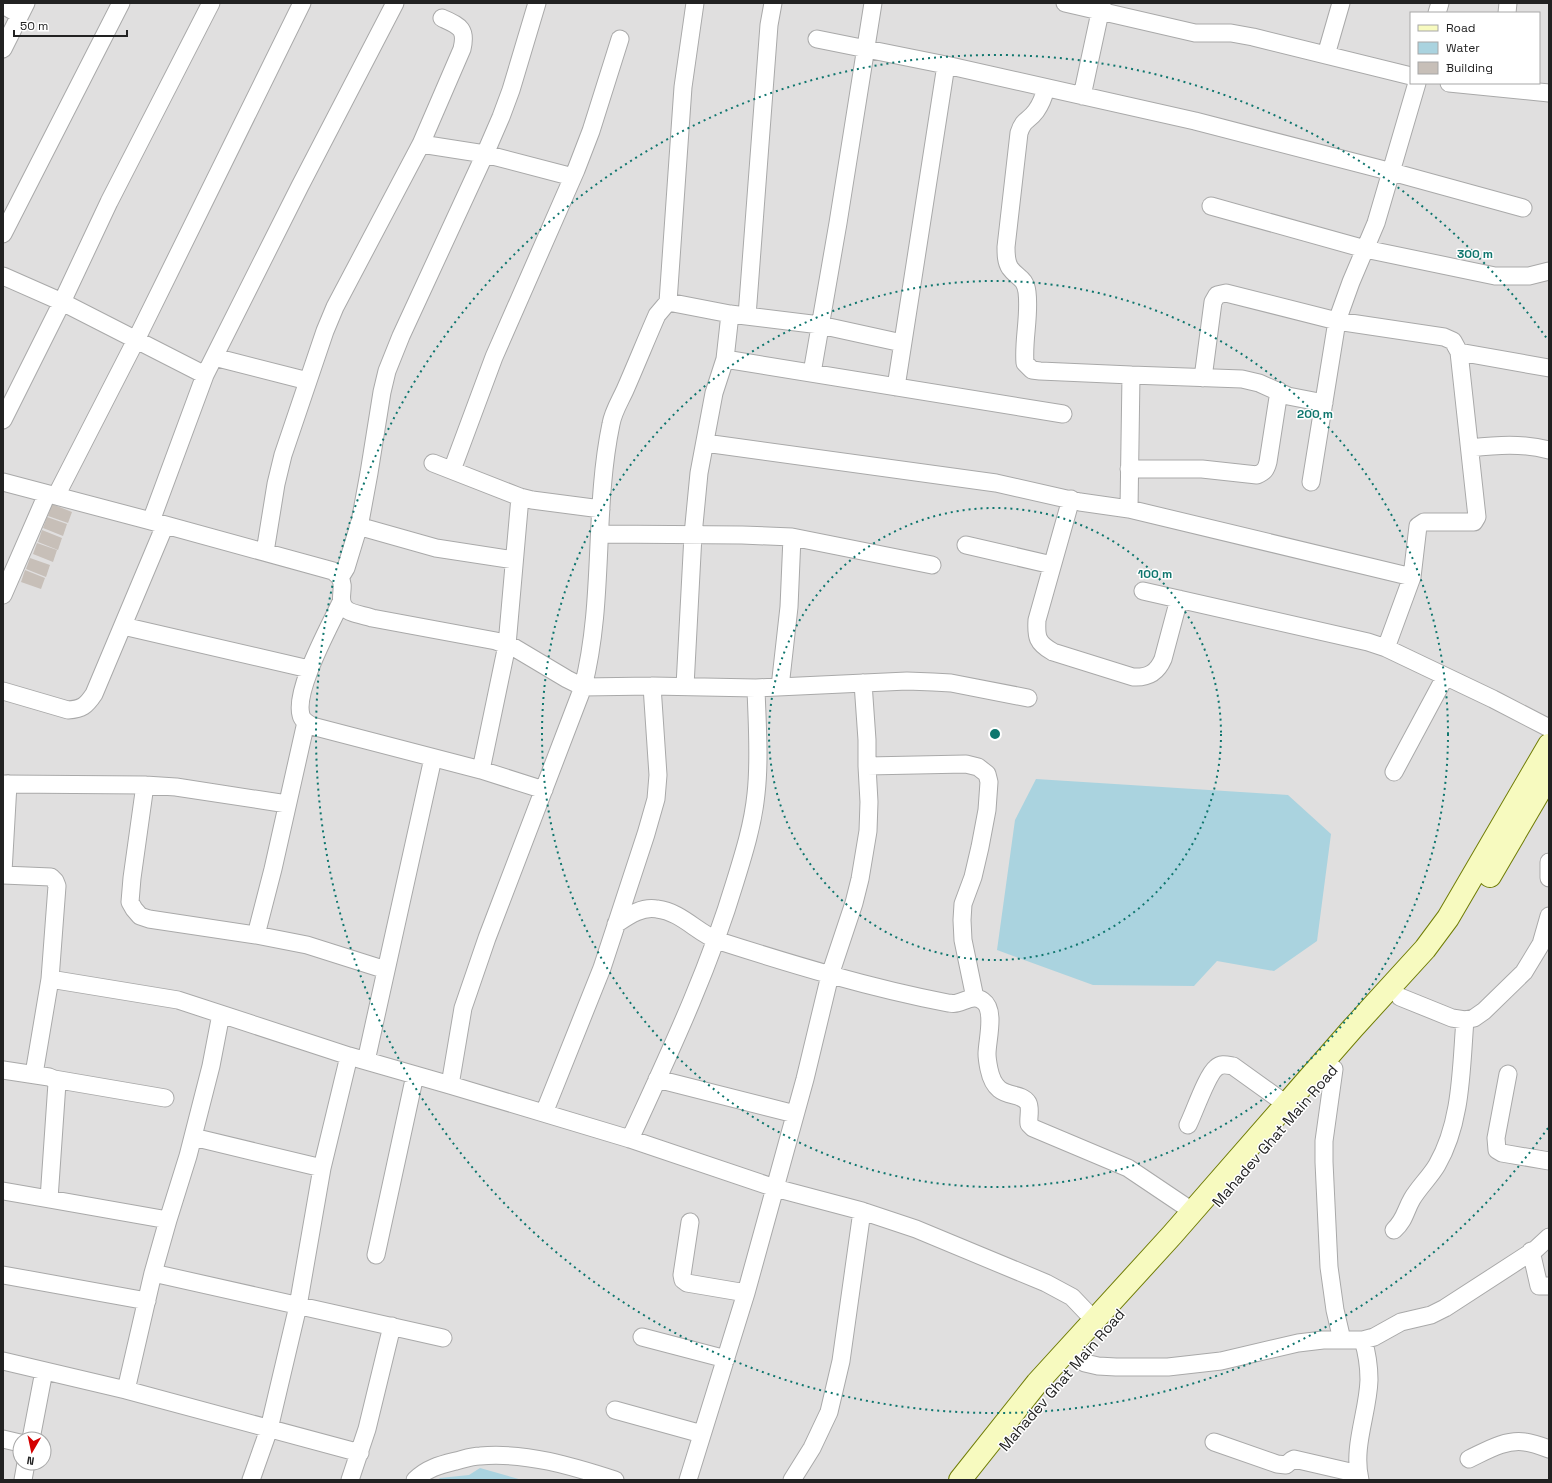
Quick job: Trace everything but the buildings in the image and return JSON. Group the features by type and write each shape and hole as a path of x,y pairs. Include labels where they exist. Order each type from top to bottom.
{"street":[{"path":"3,234 121,3"},
{"path":"3,420 62,302 109,202 211,3"},
{"path":"3,595 51,495 136,340 302,3"},
{"path":"3,691 68,710 87,705 94,694 122,626 158,523 205,375 300,186 395,3"},
{"path":"340,578 346,568 358,526 369,473 382,392 387,372 401,336 485,154 511,90 537,3"},
{"path":"450,1084 463,1008 487,938 583,687 591,646 602,509 603,465 611,421 657,314 668,302 683,87 695,3"},
{"path":"685,686 693,535 699,473 714,393 739,315 769,25 773,3"},
{"path":"812,373 867,48 873,3"},
{"path":"1064,3 1101,7 1174,29 1196,33 1231,33 1410,76"},
{"path":"1326,55 1340,3"},
{"path":"3,5 23,9 3,49"},
{"path":"1082,96 1101,7"},
{"path":"265,552 276,484 283,455 325,331 335,307 421,144 462,49 464,34 461,27 442,18"},
{"path":"452,470 494,357 573,177 591,131 620,39"},
{"path":"817,39 946,65 1195,121 1392,172 1523,208"},
{"path":"896,386 946,65"},
{"path":"1311,482 1337,321 1351,282 1376,223 1417,84"},
{"path":"1466,84 1501,86 1549,93"},
{"path":"1046,88 1038,109 1032,116 1022,123 1019,133 1006,247 1006,259 1010,269 1022,279 1027,291 1025,363 1032,370 1040,371 1242,379 1259,383 1288,396 1324,403"},
{"path":"421,144 485,154 573,177"},
{"path":"1211,206 1365,249 1494,276 1529,276 1549,271"},
{"path":"3,276 62,302 205,375"},
{"path":"1203,378 1211,309 1217,295 1226,293 1337,321 1444,336 1453,342 1459,352 1477,517 1474,522 1424,522 1418,526 1412,577 1386,648"},
{"path":"668,302 739,315 820,325 902,343"},
{"path":"1459,352 1549,368"},
{"path":"214,357 308,381"},
{"path":"725,359 1063,414"},
{"path":"1129,509 1131,375"},
{"path":"1130,470 1202,469 1257,475 1263,473 1267,468 1278,391"},
{"path":"705,443 996,483 1071,499 1129,509 1412,577"},
{"path":"1470,448 1508,444 1525,445 1549,450"},
{"path":"433,463 520,497 532,500 602,509"},
{"path":"3,482 265,552 333,572 340,578 342,586 341,602 304,682 301,701 301,715 306,722 312,726 480,770 544,790"},
{"path":"480,770 507,644 520,497"},
{"path":"1071,499 1037,620 1038,641 1045,648 1053,652 1133,677 1142,678 1151,675 1160,667 1163,659 1179,599"},
{"path":"358,526 436,548 514,560"},
{"path":"600,534 742,535 792,537 932,565"},
{"path":"780,687 790,607 792,537"},
{"path":"966,545 1052,565"},
{"path":"1143,591 1368,642 1386,648 1493,699 1549,728"},
{"path":"341,602 345,608 352,612 372,618 507,644 583,687 685,686 756,688 907,681 951,683 1028,698"},
{"path":"122,626 309,669"},
{"path":"1394,772 1445,677"},
{"path":"688,1480 746,1293 795,1114 830,976 854,903 864,859 869,802 867,766 868,740 863,683"},
{"path":"544,1113 602,968 656,799 658,775 652,686"},
{"path":"630,1139 691,1006 716,940 741,862 756,793 758,760 756,688"},
{"path":"256,936 273,869 306,722"},
{"path":"960,1480 1037,1383 1073,1354 1094,1320 1352,1029 1425,949 1448,918 1549,745"},
{"path":"366,1061 433,758"},
{"path":"867,766 966,764 978,767 987,774 989,782 987,810 973,877 963,904 962,920 963,940 975,998"},
{"name":"Mahadev Ghat Main Road","path":"978,1480 1037,1405 1073,1354 1400,997 1456,930 1549,775"},
{"path":"34,1074 50,979 58,893 55,881 51,877 42,875 3,873 5,784 145,785 176,787 287,804"},
{"path":"145,785 130,902 140,916 149,919 307,945 386,970"},
{"path":"1549,862 1549,878"},
{"path":"616,924 634,912 656,908 681,917 716,940 830,976 948,1003 957,1003 975,998 982,1000 987,1006 990,1015 987,1054 991,1077 998,1089 1005,1093 1024,1099 1028,1104 1029,1124 1033,1128 1128,1168 1192,1211"},
{"path":"1400,997 1452,1018 1465,1020 1474,1018 1484,1011 1524,972 1541,944 1549,916"},
{"path":"50,979 178,1000 349,1056 450,1084 630,1139 775,1188 862,1211 940,1238 1046,1283 1072,1297 1094,1320"},
{"path":"126,1390 153,1273 193,1137 211,1066 221,1014"},
{"path":"1394,1230 1404,1219 1411,1199 1437,1166 1449,1142 1456,1115 1465,1020"},
{"path":"251,1480 269,1429 298,1306 322,1168 349,1056"},
{"path":"1188,1125 1210,1075 1216,1067 1224,1064 1233,1066 1286,1104"},
{"path":"1334,1069 1324,1141 1324,1162 1329,1267 1335,1310 1342,1340"},
{"path":"3,1070 34,1074 54,1079 165,1098"},
{"path":"1508,1074 1496,1138 1497,1150 1502,1153 1549,1161"},
{"path":"376,1255 416,1075"},
{"path":"48,1199 58,1087 54,1079"},
{"path":"657,1079 795,1114"},
{"path":"193,1137 322,1168"},
{"path":"3,1191 168,1220"},
{"path":"792,1480 812,1448 829,1412 841,1361 862,1211"},
{"path":"690,1222 682,1275 683,1280 687,1283 746,1293"},
{"path":"1073,1354 1085,1363 1098,1366 1116,1368 1168,1367 1221,1361 1298,1343 1323,1340 1363,1340 1374,1337 1401,1322 1431,1315 1445,1308 1531,1252 1549,1237"},
{"path":"1531,1252 1539,1286 1549,1286"},
{"path":"153,1273 443,1338"},
{"path":"3,1275 147,1301"},
{"path":"350,1480 360,1453 392,1326"},
{"path":"642,1336 726,1359"},
{"path":"1214,1442 1277,1464 1286,1465 1294,1459 1359,1477 1358,1454 1369,1381 1363,1340"},
{"path":"3,1361 126,1390 360,1453"},
{"path":"32,1431 44,1371"},
{"path":"615,1410 702,1434"},
{"path":"1469,1459 1502,1444 1513,1442 1525,1442 1549,1449"},
{"path":"415,1480 423,1472 437,1465 478,1456 507,1455 563,1465 615,1480"}],"shaded area":[{"path":"3,3 1549,3 1549,1480 3,1480"}],"water":[{"path":"1036,779 1288,795 1331,834 1317,941 1274,971 1217,961 1194,986 1093,985 997,950 1015,820"},
{"path":"480,1468 522,1480 438,1480 440,1478 469,1475"}]}
